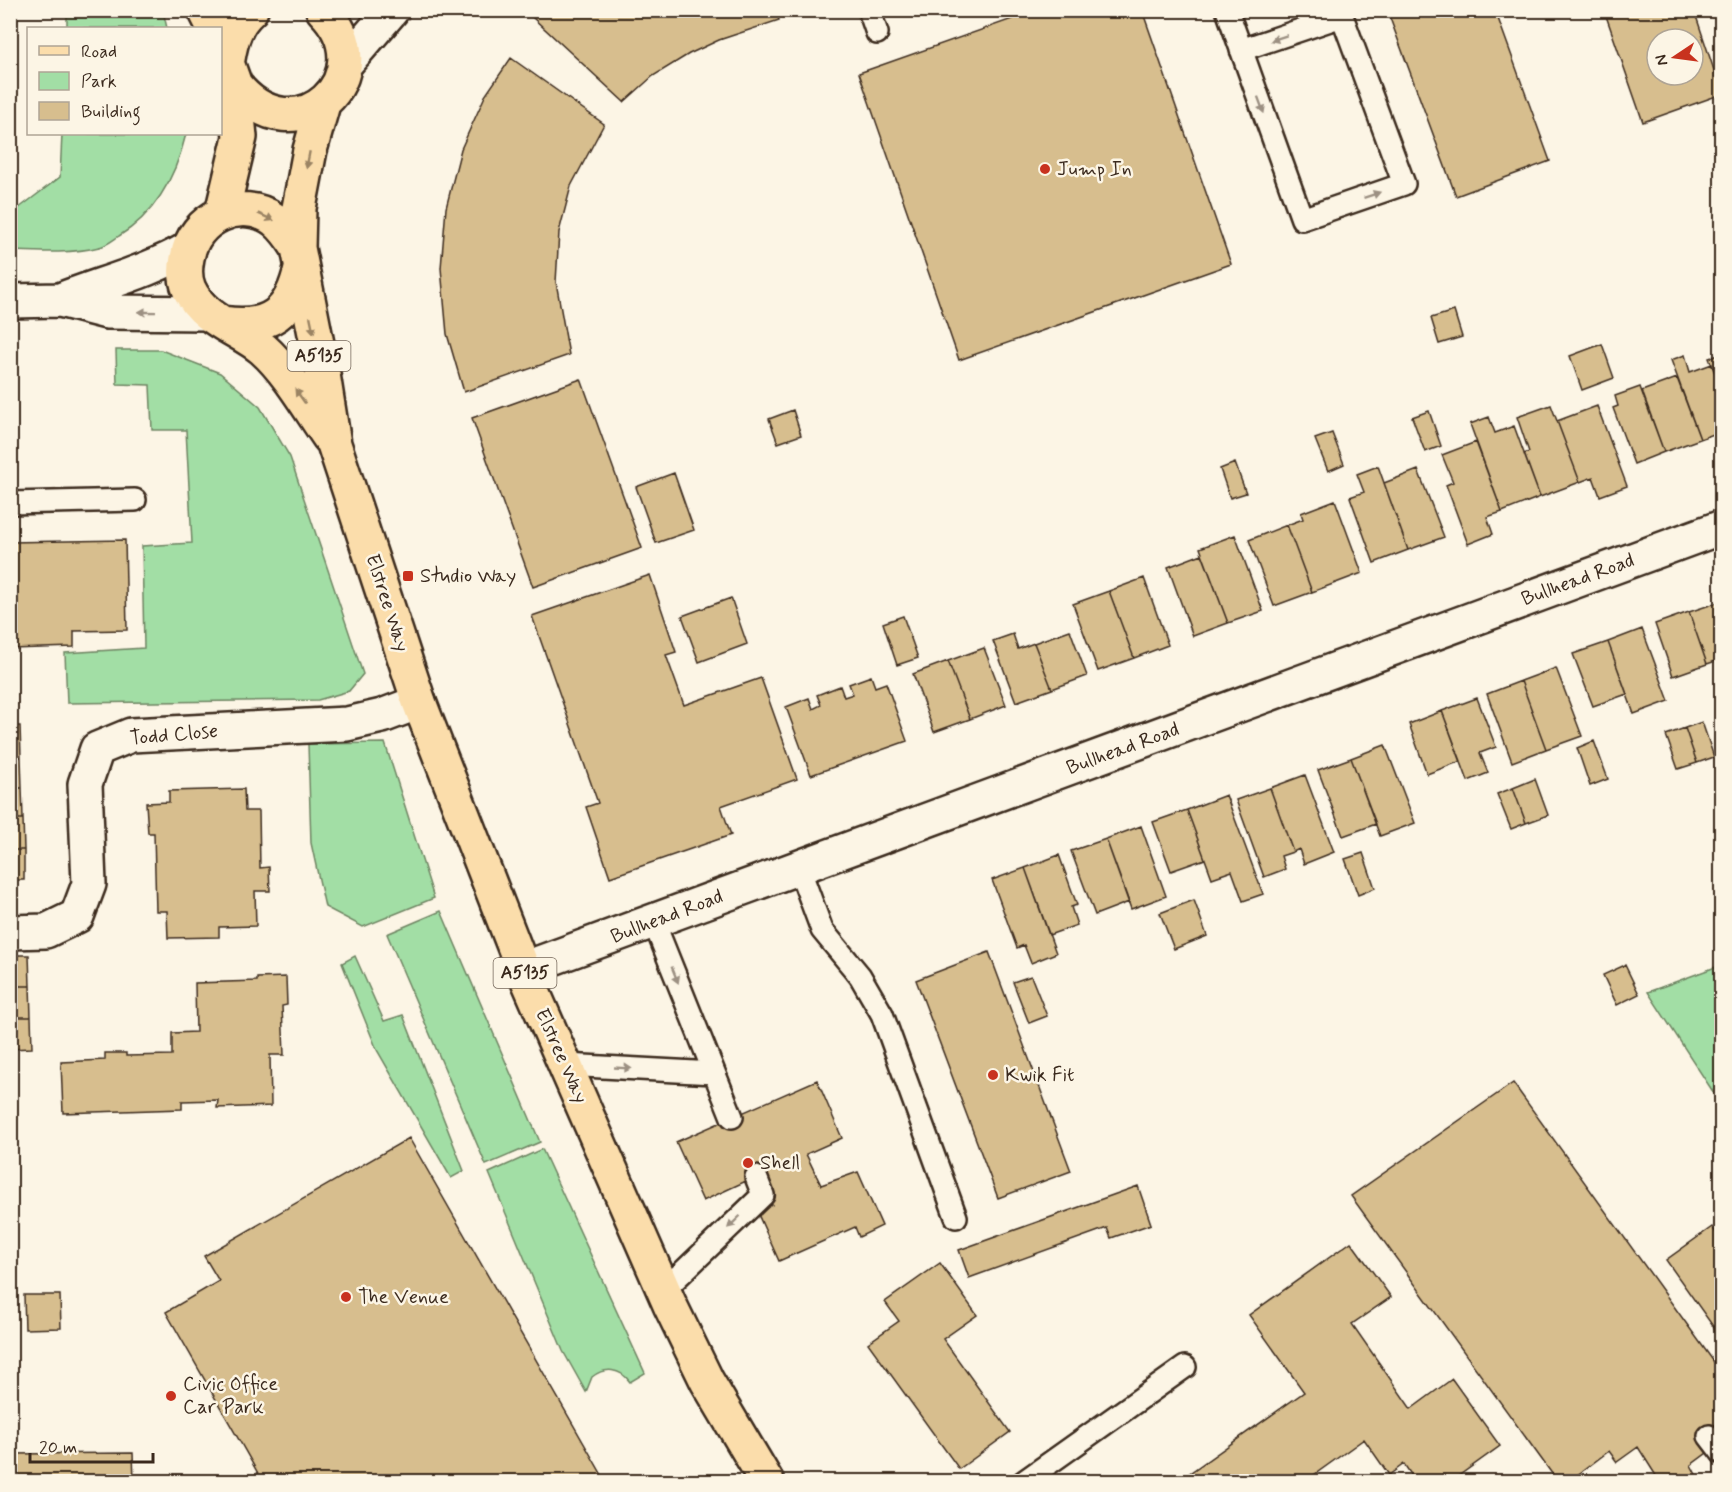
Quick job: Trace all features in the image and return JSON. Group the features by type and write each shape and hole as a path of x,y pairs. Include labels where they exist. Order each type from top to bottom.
{"main road":[{"path":"206,10 214,27"},
{"path":"188,249 197,231 222,213 240,137 228,62 231,39 243,17 251,10"},
{"path":"323,10 335,22 345,43 346,63"},
{"path":"228,62 248,101 261,110 281,115 302,114 323,104"},
{"name":"Elstree Way","path":"214,318 244,326 264,322 284,309 295,293 299,258 299,208 310,150 323,104 337,87 346,63"},
{"name":"Elstree Way","path":"222,213 253,211 273,219 288,232 299,258 323,374 334,444 419,702 524,969 664,1290 707,1381 767,1482"},
{"name":"Elstree Way","path":"188,249 185,269 189,289 214,318 264,350 334,444"}],"street":[{"path":"346,63 392,10"},
{"path":"60,300 102,283 160,265 188,249"},
{"path":"10,301 60,300 107,312 214,318"},
{"name":"Bullhead Road","path":"524,969 1722,527"},
{"name":"Todd Close","path":"10,932 46,931 77,916 89,884 85,784 98,749 131,735 347,724 382,716 419,702"}],"lane":[{"path":"869,10 877,33"},
{"path":"1227,10 1241,50 1302,219 1404,183 1342,16 1241,50"},
{"path":"10,503 135,500"},
{"path":"799,868 822,930 860,976 882,1014 956,1217"},
{"path":"653,920 732,1117"},
{"path":"565,1065 714,1073"},
{"path":"664,1290 763,1194 756,1177"},
{"path":"1023,1482 1185,1367"},
{"path":"1709,1436 1722,1453"}],"green space":[{"path":"67,11 163,11 167,27 67,27"},
{"path":"62,135 186,135 177,164 163,192 144,216 112,241 102,246 78,251 11,251 11,214 60,177"},
{"path":"116,350 161,350 220,373 260,407 290,457 363,674 349,691 318,700 67,703 65,653 144,648 142,546 192,543 186,430 152,430 150,385 117,384"},
{"path":"385,743 434,898 363,927 325,907 311,843 308,744"},
{"path":"441,911 540,1142 486,1165 387,934"},
{"path":"355,956 384,1021 403,1015 464,1171 451,1178 377,1050 342,963"},
{"path":"1722,965 1721,1104 1648,992"},
{"path":"542,1149 645,1373 630,1382 622,1374 607,1370 592,1377 586,1392 563,1351 489,1173"}],"building":[{"path":"540,10 776,10 779,20 719,40 689,54 653,76 624,102 532,17"},
{"name":"Jump In","path":"1038,10 1142,10 1231,264 959,360 859,73"},
{"path":"1387,10 1495,10 1550,161 1456,196"},
{"path":"1604,10 1694,10 1700,27 1645,27 1645,87 1705,87 1705,43 1722,94 1643,122"},
{"path":"1710,10 1722,10 1722,41"},
{"path":"511,58 604,124 571,186 559,232 556,282 569,355 464,392 447,334 441,268 446,208 461,149 485,96"},
{"path":"1454,311 1462,337 1439,344 1431,318"},
{"path":"1602,344 1614,378 1582,390 1570,356"},
{"path":"1722,354 1722,391 1709,358"},
{"path":"1685,355 1690,372 1712,364 1722,391 1722,431 1700,439 1671,360"},
{"path":"1677,378 1700,439 1664,452 1642,391"},
{"path":"581,379 642,548 533,587 472,418"},
{"path":"1640,387 1664,452 1634,464 1613,408 1618,406 1615,396"},
{"path":"1551,405 1580,482 1540,497 1524,454 1529,452 1517,417"},
{"path":"1597,406 1627,486 1600,496 1593,477 1580,482 1557,421"},
{"path":"793,410 801,435 778,443 769,419"},
{"path":"1429,411 1441,446 1425,452 1412,417"},
{"path":"1489,417 1495,433 1514,426 1540,497 1502,512 1470,424"},
{"path":"1332,433 1344,464 1328,471 1315,439"},
{"path":"1476,442 1502,512 1487,517 1493,534 1468,544 1446,485 1453,482 1442,455"},
{"path":"1235,463 1246,493 1230,498 1220,469"},
{"path":"1378,466 1408,550 1374,563 1350,497 1364,492 1357,474"},
{"path":"1418,470 1444,537 1408,550 1384,483"},
{"path":"674,473 694,530 656,543 636,487"},
{"path":"1335,500 1362,573 1312,592 1287,525 1303,519 1301,513"},
{"path":"1287,525 1312,592 1274,606 1249,540"},
{"path":"1235,535 1263,611 1228,623 1200,548"},
{"path":"125,540 127,630 74,631 74,647 10,649 10,542"},
{"path":"1202,554 1228,623 1193,636 1168,567"},
{"path":"650,575 676,652 666,655 684,705 761,678 797,779 721,806 731,835 610,877 586,807 598,803 532,616"},
{"path":"1144,578 1168,645 1134,658 1109,591"},
{"path":"1109,591 1134,658 1098,671 1073,604"},
{"path":"731,598 747,644 699,662 682,616"},
{"path":"1722,601 1722,659 1707,664 1689,612"},
{"path":"1689,612 1707,664 1673,676 1655,624"},
{"path":"903,616 918,658 897,665 883,623"},
{"path":"1642,629 1669,701 1634,714 1608,642"},
{"path":"1070,630 1087,676 1052,689 1034,643"},
{"path":"1013,634 1018,649 1034,643 1052,689 1016,702 993,641"},
{"path":"1608,642 1627,694 1593,706 1573,654"},
{"path":"984,648 1006,705 970,719 948,661"},
{"path":"948,661 970,719 934,732 913,674"},
{"path":"1556,668 1582,736 1546,749 1521,681"},
{"path":"871,676 875,687 886,683 907,741 811,775 786,707 809,698 813,709 821,705 817,695 840,686 844,697 853,694 849,684"},
{"path":"1521,681 1546,749 1512,762 1487,694"},
{"path":"1477,698 1496,747 1480,753 1488,773 1468,781 1442,711"},
{"path":"1442,711 1461,761 1427,774 1409,724"},
{"path":"1702,722 1714,757 1697,763 1685,728"},
{"path":"10,726 20,726 21,757 10,757"},
{"path":"1685,728 1697,763 1678,769 1666,735"},
{"path":"1594,741 1608,779 1590,786 1577,748"},
{"path":"1385,745 1415,823 1380,836 1351,758"},
{"path":"10,757 21,757 22,788 10,788"},
{"path":"1351,758 1376,824 1343,836 1318,770"},
{"path":"1305,775 1334,852 1304,864 1299,849 1293,852 1270,788"},
{"path":"1535,779 1548,815 1526,823 1513,788"},
{"path":"10,788 22,788 23,819 10,819"},
{"path":"1270,788 1293,852 1281,856 1285,869 1264,877 1236,800"},
{"path":"1513,788 1526,823 1511,829 1497,794"},
{"path":"244,789 245,811 259,811 260,868 269,867 270,891 255,891 256,926 219,927 219,937 168,938 167,911 156,911 154,833 148,833 146,803 169,802 169,791"},
{"path":"1226,795 1263,894 1243,901 1232,871 1212,878 1187,810"},
{"path":"1187,810 1205,859 1171,871 1153,822"},
{"path":"10,819 23,819 24,850 10,850"},
{"path":"1141,826 1166,896 1131,909 1106,839"},
{"path":"1106,839 1129,902 1095,915 1071,851"},
{"path":"10,850 24,850 24,880 10,880"},
{"path":"1363,853 1375,888 1358,895 1345,859"},
{"path":"1059,855 1077,905 1071,907 1077,925 1049,935 1025,868"},
{"path":"1025,868 1056,953 1031,963 1024,945 1017,948 992,880"},
{"path":"1194,900 1207,936 1174,949 1160,913"},
{"name":"Kwik Fit","path":"989,952 1071,1171 998,1198 916,980"},
{"path":"10,955 29,955 30,986 10,986"},
{"path":"1625,965 1639,994 1617,1005 1603,975"},
{"path":"1031,976 1047,1016 1029,1023 1013,982"},
{"path":"286,977 287,1005 282,1006 284,1055 270,1055 271,1106 217,1108 218,1100 182,1101 182,1109 63,1113 61,1062 105,1060 105,1053 126,1053 126,1056 172,1055 172,1033 196,1032 195,983 257,981 257,978"},
{"path":"10,986 30,986 31,1017 10,1017"},
{"path":"10,1017 31,1017 32,1048 10,1049"},
{"name":"Shell","path":"817,1080 842,1138 806,1154 821,1185 858,1172 882,1226 859,1237 855,1227 779,1261 757,1212 772,1205 759,1175 703,1201 676,1142"},
{"path":"1513,1083 1722,1373 1722,1425 1699,1441 1707,1453 1691,1465 1700,1482 1674,1482 1671,1477 1660,1482 1638,1447 1617,1462 1609,1451 1568,1482 1558,1482 1351,1196"},
{"name":"The Venue","path":"409,1138 606,1482 263,1482 166,1312 219,1281 204,1256"},
{"path":"1138,1186 1151,1224 1111,1238 1107,1228 969,1278 959,1250"},
{"path":"1712,1227 1722,1241 1722,1339 1666,1260"},
{"path":"1351,1242 1391,1297 1352,1324 1411,1409 1452,1379 1500,1446 1450,1482 1416,1482 1404,1464 1389,1475 1364,1439 1304,1482 1177,1482 1304,1392 1249,1315"},
{"path":"940,1263 977,1315 943,1339 1010,1432 959,1469 868,1343 899,1321 885,1302"},
{"path":"24,1295 60,1295 61,1328 25,1329"},
{"path":"133,1453 134,1482 10,1482 10,1454"}],"place":[{"name":"Jump In","path":"1045,169"},
{"name":"Studio Way","path":"408,576"},
{"name":"Kwik Fit","path":"993,1075"},
{"name":"Shell","path":"748,1163"},
{"name":"The Venue","path":"346,1297"},
{"name":"Civic Office Car Park","path":"171,1396"}]}
